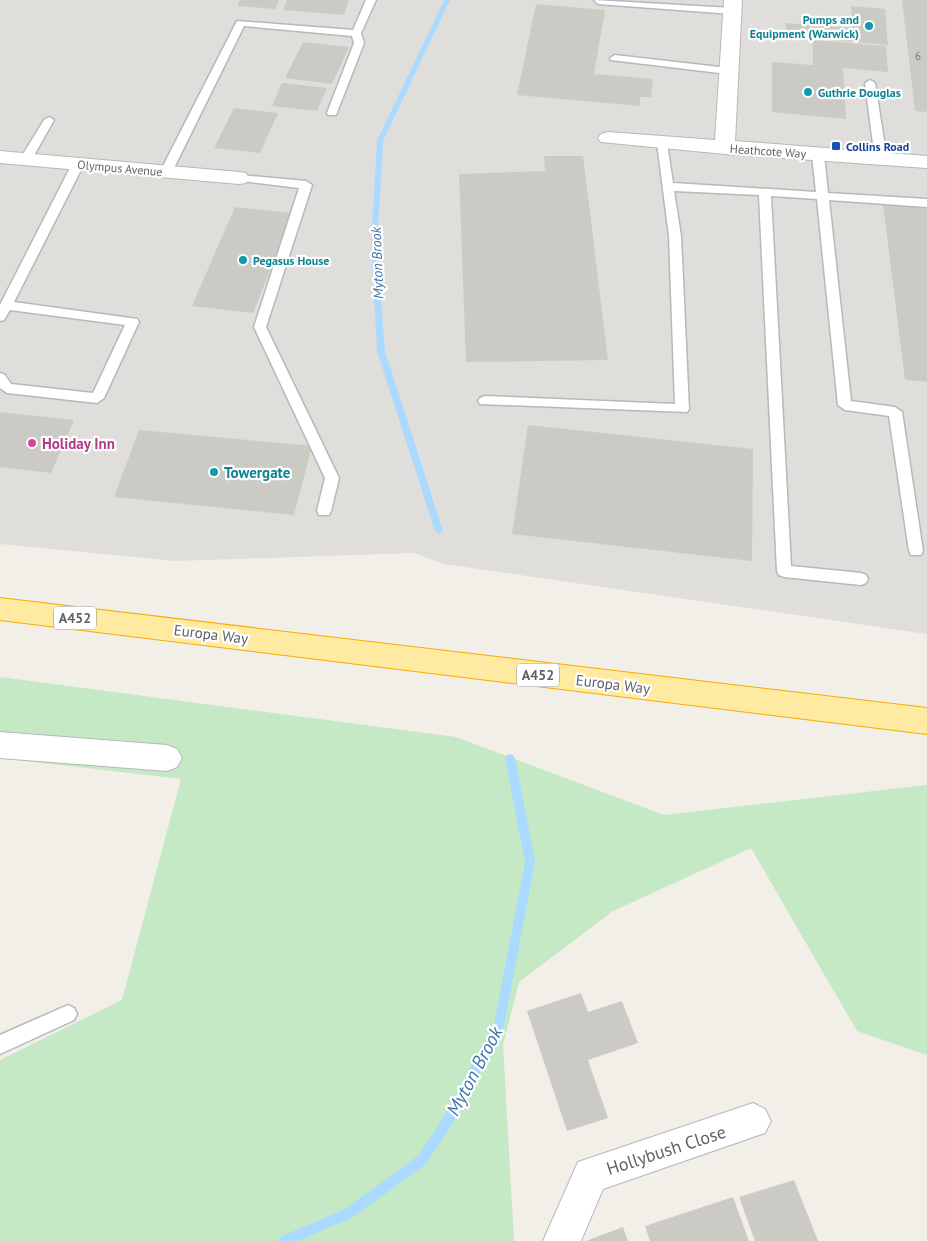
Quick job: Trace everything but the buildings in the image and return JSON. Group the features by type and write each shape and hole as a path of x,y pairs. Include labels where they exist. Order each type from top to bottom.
{"highway":[{"name":"Europa Way","path":"0,609 927,721"},
{"name":"Europa Way","path":"0,615 150,627"}],"street":[{"path":"725,148 732,6"},
{"name":"Heathcote Way","path":"608,138 927,162"},
{"name":"Olympus Avenue","path":"0,157 239,178"},
{"path":"0,745 167,758"},
{"name":"Hollybush Close","path":"562,1241 591,1175 753,1121"}],"lane":[{"path":"332,113 359,43 356,32 371,0"},
{"path":"598,1 732,6"},
{"path":"166,172 241,23 356,32"},
{"path":"615,58 728,71"},
{"path":"870,83 880,159"},
{"path":"26,160 50,120"},
{"path":"485,401 682,409 675,236 662,143"},
{"path":"818,155 824,196 845,405 895,412 916,551"},
{"path":"0,378 7,388 97,398 133,322 3,311 78,164"},
{"path":"239,178 306,185 260,327 332,478 324,511"},
{"path":"667,187 927,204"},
{"path":"766,192 784,571 861,579"},
{"path":"0,1045 68,1014"}],"shaded area":[{"path":"0,0 927,0 927,634 444,564 414,553 176,561 0,544"}],"green space":[{"path":"0,677 456,737 664,815 927,785 927,1055 857,1031 751,848 613,911 519,982 503,1045 514,1241 0,1241 0,1060 122,1000 181,779 0,758"}],"waterway":[{"name":"Myton Brook","path":"439,531 381,351 374,246 380,141 447,0"},
{"name":"Myton Brook","path":"284,1241 349,1213 422,1160 444,1127 499,1026 530,862 510,758"}],"place":[{"name":"Pumps and Equipment (Warwick)","path":"869,26"},
{"name":"Guthrie Douglas","path":"808,92"},
{"name":"Collins Road","path":"836,146"},
{"name":"Pegasus House","path":"243,260"},
{"name":"Holiday Inn","path":"32,443"},
{"name":"Towergate","path":"214,472"}]}
